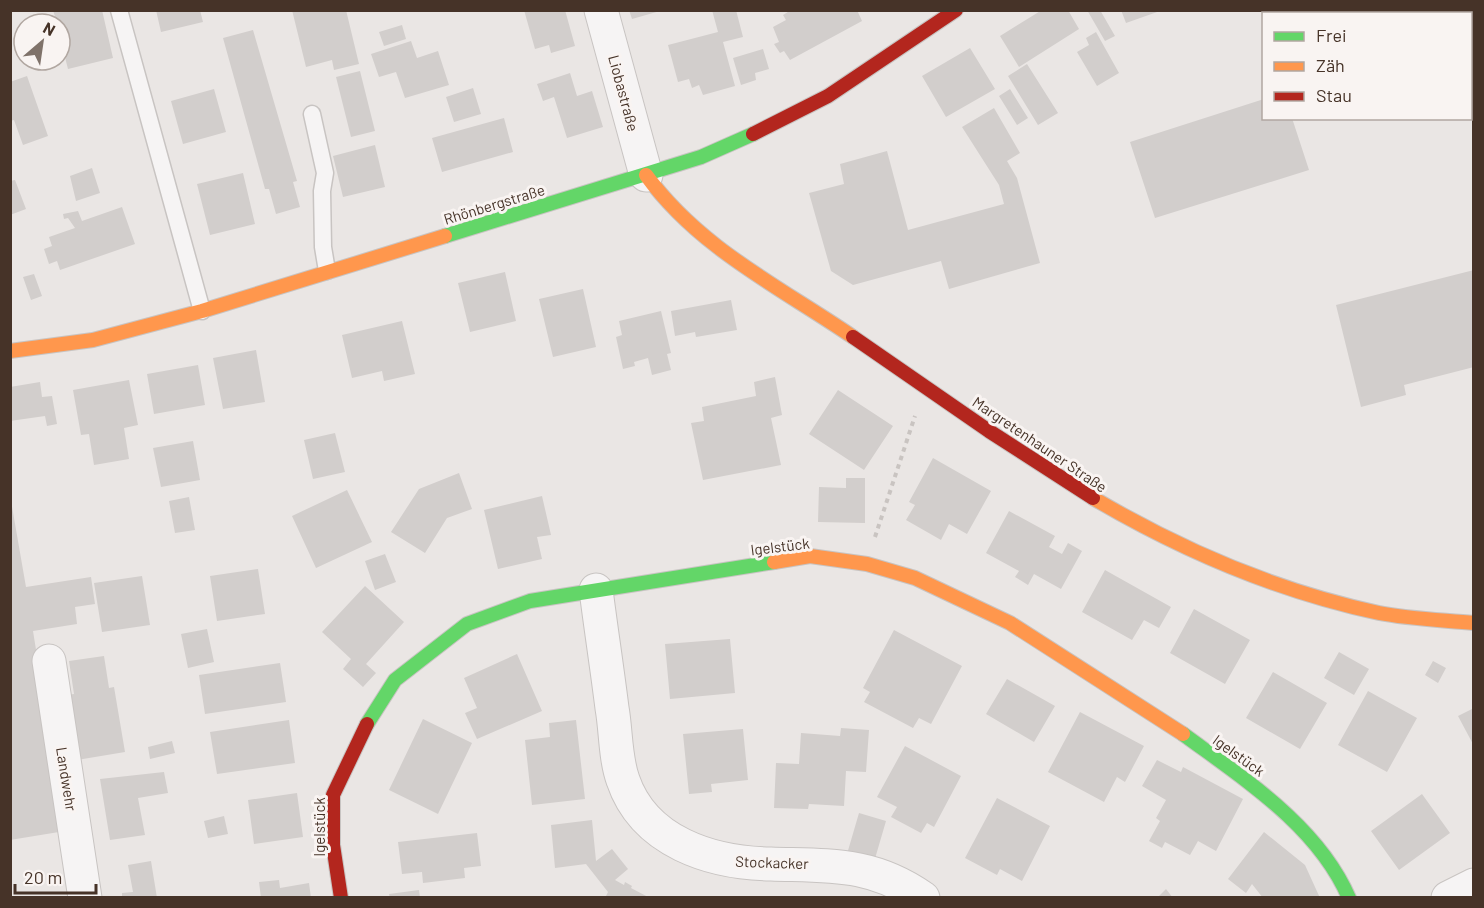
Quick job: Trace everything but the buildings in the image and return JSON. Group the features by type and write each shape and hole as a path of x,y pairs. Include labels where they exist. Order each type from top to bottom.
{"street":[{"name":"Liobastraße","path":"601,10 646,175"},
{"name":"Rhönbergstraße","path":"10,351 93,340 202,311 701,157 747,137 828,96 956,10"},
{"name":"Margretenhauner Straße","path":"646,175 677,216 706,241 925,385 1071,487 1131,522 1251,578 1310,598 1374,613 1440,622 1473,623"},
{"name":"Igelstück","path":"341,897 333,845 333,795 365,726 395,680 467,624 530,601 810,556 867,564 915,578 1010,623 1177,730 1270,799 1337,870 1348,897"},
{"name":"Stockacker","path":"596,590 623,780 644,817 683,848 725,860 853,867 909,887 923,897"},
{"name":"Landwehr","path":"49,662 85,897"},
{"path":"1448,897 1473,885"}],"lane":[{"path":"119,10 202,311"},
{"path":"312,114 325,174 322,191 323,247 327,271"}],"path":[{"path":"867,564 925,385"}],"traffic: fast":[{"path":"445,236 701,157 753,134"},
{"path":"367,724 395,680 467,624 530,601 774,562"},
{"path":"1183,734 1254,787 1299,826 1319,848 1349,898"}],"traffic: slow":[{"path":"646,175 667,201 716,246 853,337"},
{"path":"10,351 93,340 202,311 445,236"},
{"path":"1093,498 1196,552 1267,581 1379,613 1474,623"},
{"path":"774,562 810,556 867,564 915,578 1010,623 1183,734"}],"traffic: jam":[{"path":"753,134 828,96 956,10"},
{"path":"853,337 989,431 1093,498"},
{"path":"341,898 333,845 333,795 367,724"}]}
